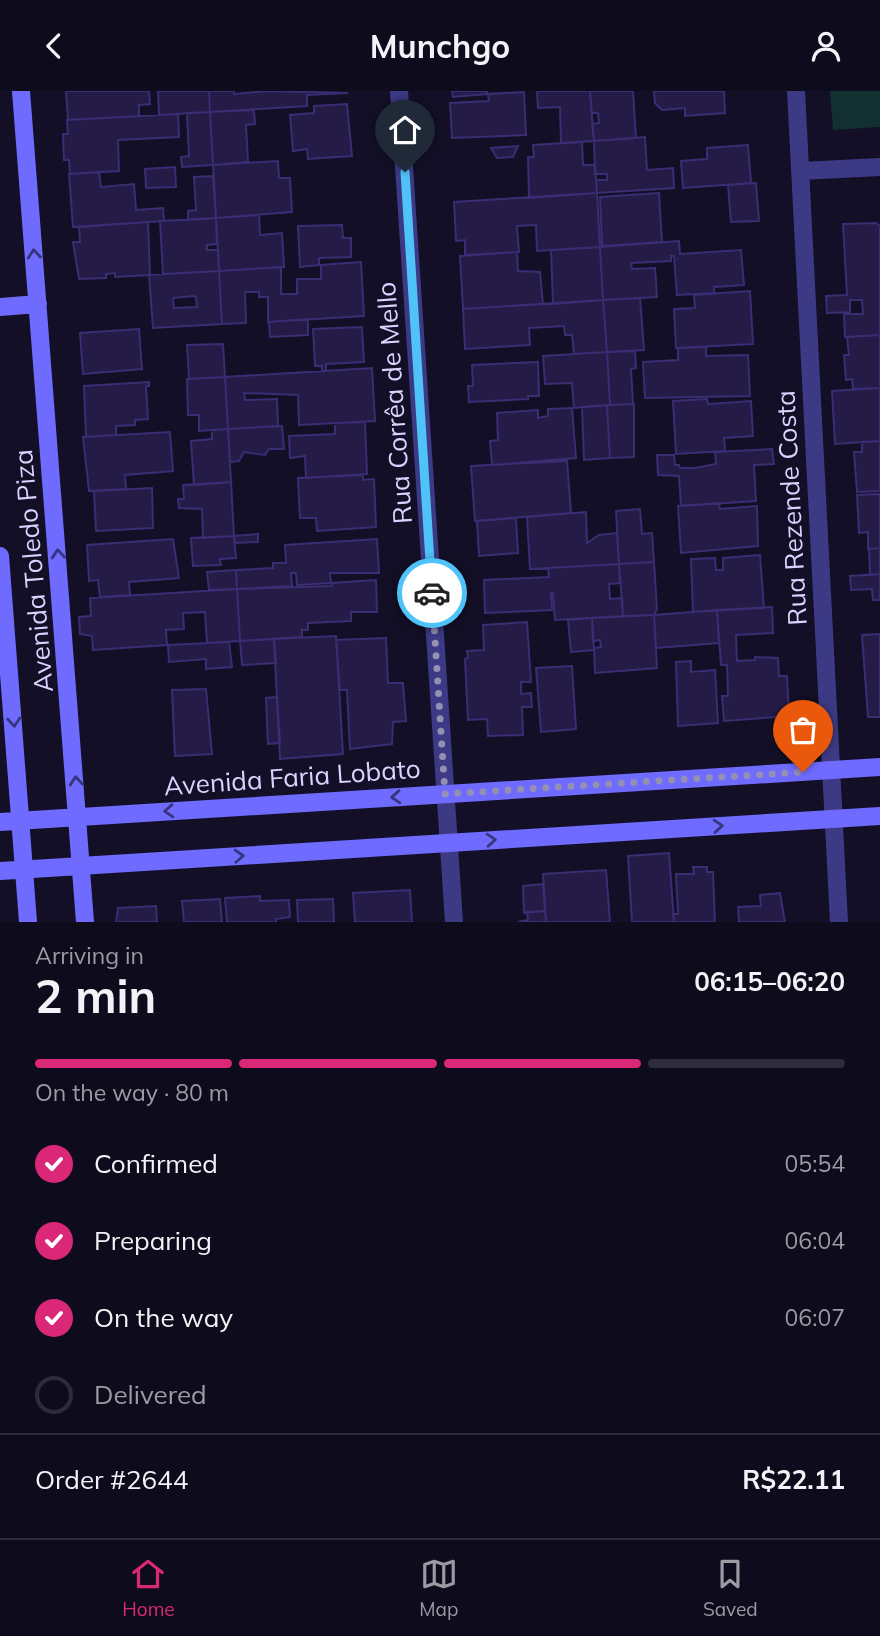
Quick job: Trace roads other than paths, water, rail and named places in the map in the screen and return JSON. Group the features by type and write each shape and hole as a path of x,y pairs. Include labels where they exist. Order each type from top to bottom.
{"street":[{"name":"Avenida Toledo Piza","path":"20,91 79,817 85,922"},
{"name":"Rua Corrêa de Mello","path":"399,91 454,922"},
{"name":"Rua Rezende Costa","path":"796,91 839,922"},
{"path":"801,171 880,167"},
{"path":"0,307 38,304"},
{"name":"Avenida Toledo Piza","path":"0,556 29,922"},
{"name":"Avenida Faria Lobato","path":"0,822 880,767"},
{"path":"0,871 880,816"}]}
